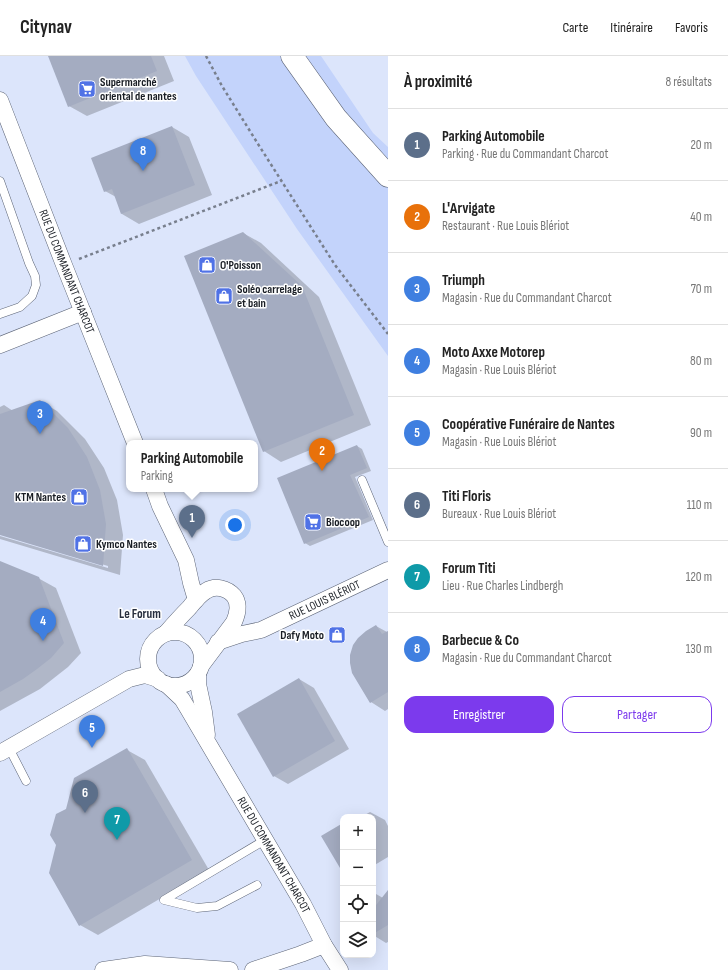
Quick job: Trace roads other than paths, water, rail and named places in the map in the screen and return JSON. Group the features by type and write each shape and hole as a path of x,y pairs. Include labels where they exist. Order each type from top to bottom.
{"street":[{"path":"292,56 336,118 388,176"},
{"name":"RUE DU COMMANDANT CHARCOT","path":"0,100 134,440"},
{"path":"0,345 83,312"},
{"path":"155,492 160,506 186,560 196,600"},
{"path":"4,750 129,679 145,674 171,686 177,686 183,685 194,679 218,642 234,622 238,608 237,601 233,595 227,590 220,588 200,576 186,560"},
{"name":"RUE LOUIS BLÉRIOT","path":"218,642 242,634 261,630 388,570"},
{"path":"162,682 153,675 148,662 148,656 152,644 166,633 206,590 220,588"},
{"path":"238,608 249,621 261,630"},
{"path":"166,633 178,632 189,635 198,643 202,654 200,670"},
{"path":"129,679 138,664 148,656"},
{"name":"RUE DU COMMANDANT CHARCOT","path":"200,670 198,684 204,712 207,740"},
{"name":"RUE DU COMMANDANT CHARCOT","path":"162,682 182,700 207,740 302,904 324,945 340,970"},
{"path":"253,970 324,945"},
{"path":"103,970 144,964 230,970"}],"lane":[{"path":"0,181 29,264 35,276 36,285 32,296 20,307 0,314"},
{"path":"362,480 388,542"},
{"path":"4,750 26,781"},
{"path":"256,885 217,906 197,908 164,900 265,840"}],"place":[{"name":"Supermarché oriental de nantes","path":"87,89"},
{"name":"Barbecue & Co","path":"143,171"},
{"name":"O'Poisson","path":"207,265"},
{"name":"Soléo carrelage et bain","path":"224,296"},
{"name":"Triumph","path":"40,434"},
{"name":"L'Arvigate","path":"322,471"},
{"name":"KTM Nantes","path":"79,497"},
{"name":"Biocoop","path":"313,522"},
{"name":"Parking Automobile","path":"192,538"},
{"name":"Kymco Nantes","path":"83,544"},
{"name":"Dafy Moto","path":"337,635"},
{"name":"Moto Axxe Motorep","path":"43,641"},
{"name":"Coopérative Funéraire de Nantes","path":"92,748"},
{"name":"Titi Floris","path":"85,813"},
{"name":"Forum Titi","path":"117,840"}],"district":[{"name":"Le Forum","path":"140,614"}]}
